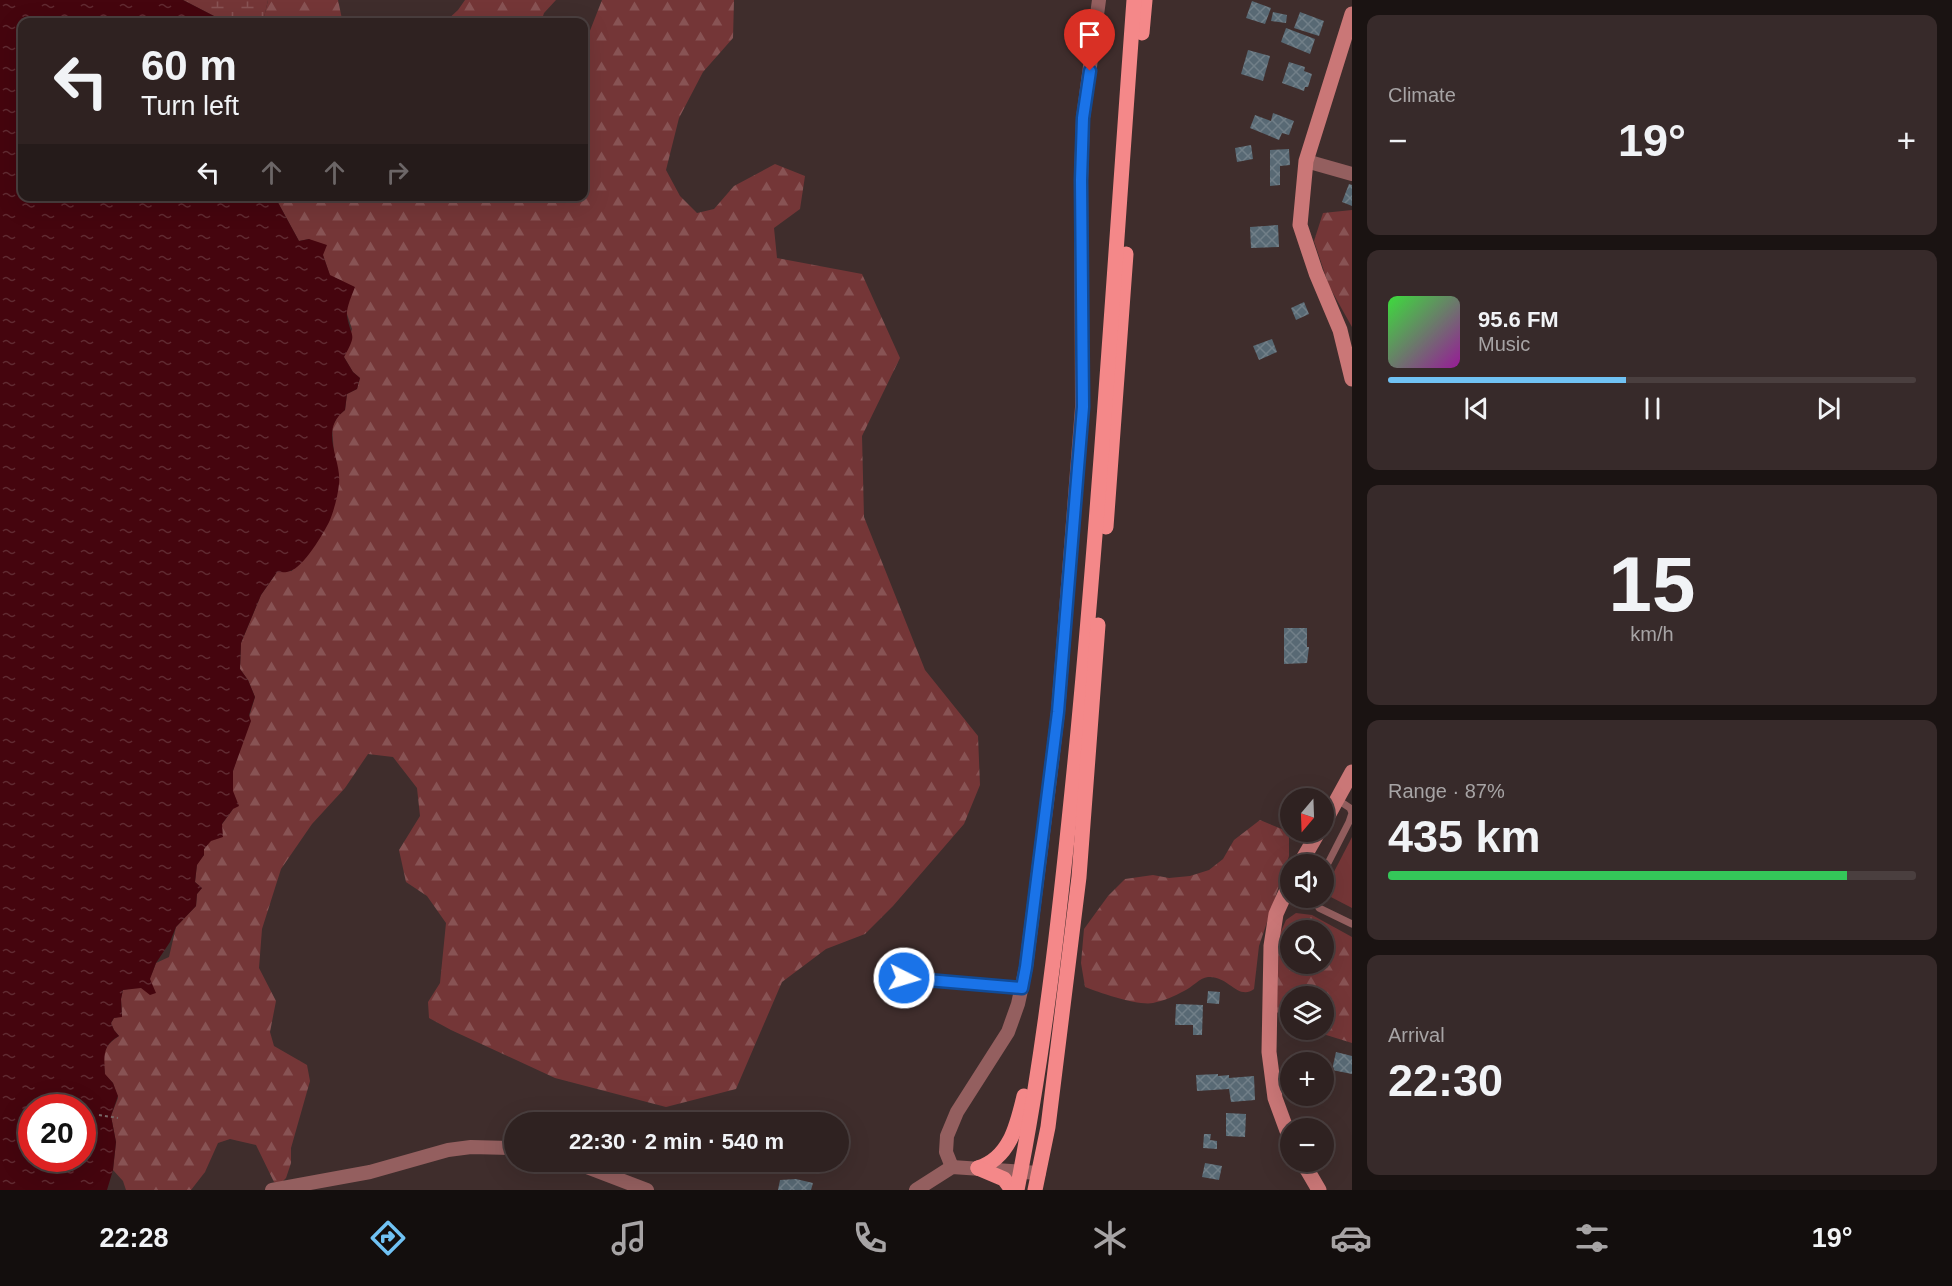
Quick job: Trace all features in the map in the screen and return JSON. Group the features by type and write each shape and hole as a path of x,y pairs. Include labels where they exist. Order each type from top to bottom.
{"main road":[{"path":"1017,1190 1015,1170 1045,1018 1066,852 1088,625 1134,0"},
{"path":"1035,1190 1048,1126 1079,877 1145,0"},
{"path":"1352,14 1306,161 1300,225 1316,273 1340,330 1352,379"},
{"path":"1334,807 1352,772"},
{"path":"1280,905 1276,914 1271,946 1269,1052 1275,1098 1282,1118"},
{"path":"978,1168 996,1160 1010,1142 1017,1125 1045,1018"},
{"path":"978,1168 1004,1179 1012,1190"},
{"path":"1308,1172 1319,1190"}],"street":[{"path":"952,1167 946,1152 947,1136 957,1113 1008,1032 1018,1004 1026,967 1058,712 1083,407 1081,180 1083,129 1099,0"},
{"path":"1306,161 1352,174"},
{"path":"272,1190 370,1172 448,1150 471,1147 504,1148"},
{"path":"916,1190 952,1167 1039,1173"},
{"path":"600,1172 647,1190"}],"lane":[{"path":"1333,854 1352,813 1350,808 1338,800"},
{"path":"1319,908 1352,924"},
{"path":"904,978 1022,988"}],"path":[{"path":"99,1114 118,1118"}],"green space":[{"path":"183,0 268,0 264,18 215,18"},
{"path":"268,0 338,0 342,18 264,18"},
{"path":"465,0 556,0 542,18 449,18"},
{"path":"602,0 734,0 733,38 703,72 679,118 666,170 680,196 697,213 714,209 734,186 775,164 805,176 800,209 774,228 777,258 862,274 900,358 862,436 864,517 925,670 978,736 980,785 964,824 893,906 865,934 826,949 782,982 736,1089 666,1107 555,1078 429,1018 428,1002 440,983 446,923 427,896 406,882 399,850 420,816 417,788 393,757 368,754 345,788 312,824 281,869 262,929 259,968 276,1001 270,1032 274,1046 307,1065 310,1081 291,1148 291,1163 286,1178 282,1182 274,1182 256,1145 230,1139 218,1143 205,1172 191,1190 126,1190 123,1181 113,1170 116,1142 111,1116 118,1098 113,1083 105,1075 104,1052 109,1044 119,1036 111,1023 114,1018 122,1016 123,990 141,986 151,976 156,963 169,957 176,927 196,906 197,894 202,888 195,882 197,864 204,855 204,849 233,809 233,771 255,697 248,680 240,669 241,643 261,595 277,572 292,571 334,454 332,427 338,416 345,410 347,394 357,389 360,378 353,372 344,357 352,329 347,314 342,281 330,276 323,255 309,239 299,241 277,201 588,201 588,36"},
{"path":"1352,210 1352,327 1329,286 1314,241 1323,213"},
{"path":"1260,820 1280,828 1280,842 1289,842 1289,854 1280,854 1280,883 1259,946 1254,989 1243,992 1215,977 1208,977 1173,996 1157,1002 1139,1003 1085,987 1081,963 1084,929 1108,896 1125,879 1153,875 1169,878 1190,876 1209,870 1223,859 1234,840"},
{"path":"1352,837 1352,908 1334,899 1334,872"},
{"path":"1296,913 1312,915 1321,920 1286,920"},
{"path":"1334,927 1352,937 1352,1043 1334,1037 1334,986 1280,986 1280,1015 1277,1012 1280,934 1280,974 1334,974"}],"water":[{"path":"0,0 183,0 215,18 18,18 18,201 277,201 299,241 309,239 327,245 323,255 330,275 355,287 347,313 352,339 344,357 353,372 360,378 357,389 347,394 345,410 337,418 333,427 333,445 339,475 336,502 330,520 307,557 288,572 277,572 261,595 241,643 240,669 248,680 255,697 249,715 251,721 233,771 233,791 239,806 233,809 222,824 223,837 211,841 204,849 204,855 197,865 195,882 202,888 197,894 196,906 176,927 170,942 156,963 150,979 156,993 150,995 141,988 123,990 122,1017 114,1018 111,1023 119,1036 110,1043 105,1052 105,1074 113,1083 118,1096 111,1116 116,1142 113,1170 107,1190 0,1190"}],"building":[{"path":"1252,1 1271,8 1265,24 1246,18"},
{"path":"1273,12 1287,15 1286,23 1271,21"},
{"path":"1300,12 1324,21 1319,36 1294,28"},
{"path":"1286,28 1315,39 1310,54 1281,42"},
{"path":"1248,50 1270,56 1263,81 1241,74"},
{"path":"1289,62 1305,67 1304,71 1312,74 1308,87 1305,87 1304,91 1282,83"},
{"path":"1273,113 1294,121 1289,135 1282,133 1279,140 1250,128 1255,115 1271,121"},
{"path":"1251,145 1253,159 1237,162 1235,148"},
{"path":"1289,149 1290,165 1280,166 1280,185 1270,186 1270,150"},
{"path":"1349,184 1352,185 1352,206 1342,202"},
{"path":"1278,225 1279,247 1251,248 1250,227"},
{"path":"1304,302 1309,314 1296,320 1291,308"},
{"path":"1272,339 1277,352 1259,360 1253,346"},
{"path":"1284,628 1307,628 1307,647 1309,647 1307,663 1284,664"},
{"path":"1208,991 1220,992 1219,1004 1207,1003"},
{"path":"1176,1004 1203,1005 1202,1035 1193,1035 1193,1025 1175,1025"},
{"path":"1336,1052 1352,1056 1352,1074 1334,1070"},
{"path":"1218,1074 1218,1076 1229,1075 1229,1078 1254,1076 1255,1100 1231,1102 1229,1089 1197,1091 1196,1075"},
{"path":"1226,1113 1246,1114 1245,1137 1226,1136"},
{"path":"1204,1134 1211,1134 1210,1140 1217,1141 1217,1149 1203,1148"},
{"path":"1205,1163 1222,1166 1219,1180 1202,1177"},
{"path":"796,1179 813,1183 811,1190 778,1190 780,1180"}],"route":[{"path":"904,978 1022,988 1058,712 1083,407 1081,180 1083,118 1090,71"}]}
